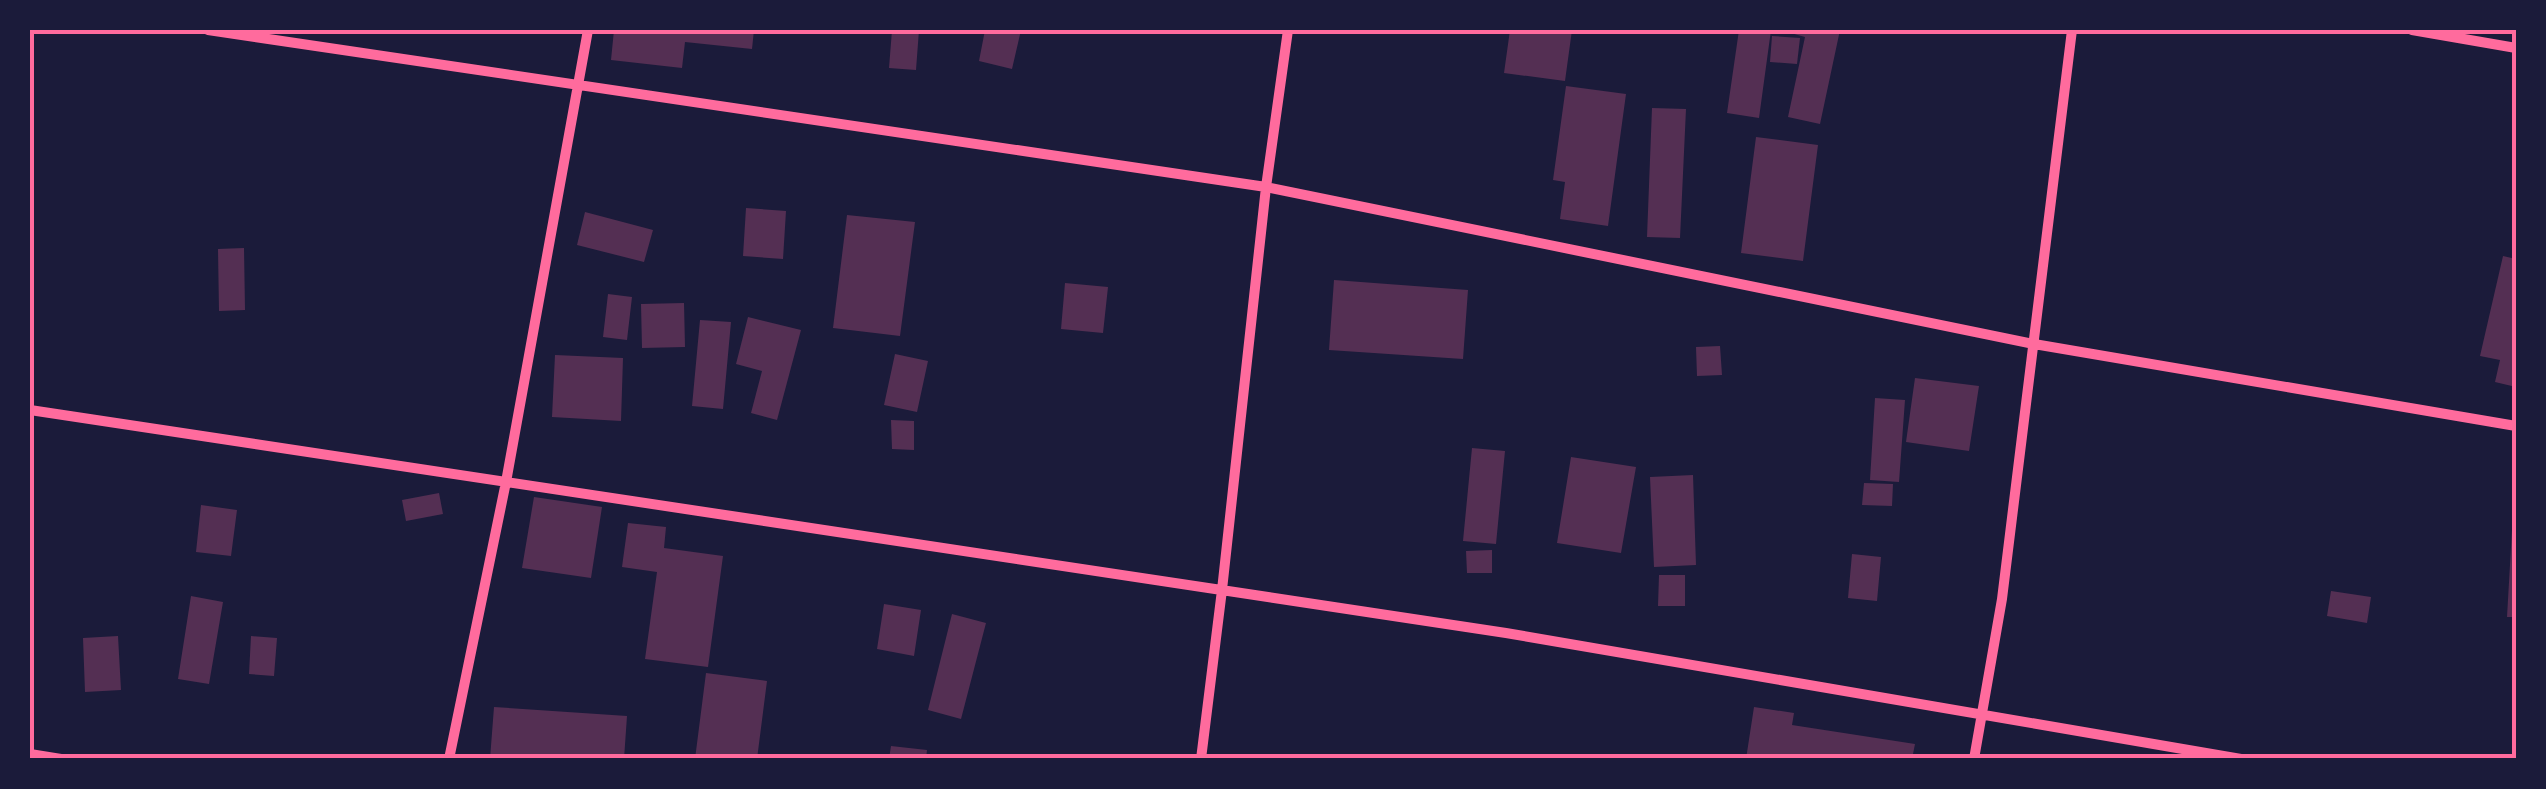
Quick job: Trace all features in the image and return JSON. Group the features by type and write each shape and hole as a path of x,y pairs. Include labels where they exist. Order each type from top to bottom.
{"street":[{"path":"208,30 1266,187 2034,344 2516,426"},
{"path":"449,759 506,482 588,30"},
{"path":"1201,759 1266,187 1288,30"},
{"path":"1974,759 2002,599 2072,30"},
{"path":"2412,30 2516,48"},
{"path":"30,410 1506,633 2241,759"},
{"path":"30,754 61,759"}],"building":[{"path":"614,30 754,30 752,49 685,42 682,68 611,60"},
{"path":"892,30 919,30 916,70 889,68"},
{"path":"985,30 1021,30 1012,69 979,61"},
{"path":"1510,30 1572,30 1565,81 1504,73"},
{"path":"1739,30 1771,30 1759,118 1727,113"},
{"path":"1780,30 1840,30 1820,124 1788,117 1805,37"},
{"path":"1772,36 1800,38 1797,64 1770,62"},
{"path":"1566,86 1626,94 1608,226 1560,219 1565,182 1553,180"},
{"path":"1652,108 1686,109 1680,238 1647,237"},
{"path":"1756,137 1818,145 1803,261 1741,253"},
{"path":"746,208 786,211 783,259 743,256"},
{"path":"585,212 653,230 644,262 577,245"},
{"path":"847,215 915,222 900,336 833,328"},
{"path":"244,248 245,310 219,311 218,249"},
{"path":"2503,256 2516,259 2516,387 2495,382 2500,360 2480,356"},
{"path":"1334,280 1468,290 1463,359 1329,350"},
{"path":"1065,283 1108,287 1103,333 1061,329"},
{"path":"608,294 632,297 627,340 603,337"},
{"path":"684,303 685,347 642,348 641,304"},
{"path":"748,317 801,330 777,420 751,413 762,371 736,364"},
{"path":"700,320 731,322 723,409 692,406"},
{"path":"1720,346 1722,375 1697,376 1696,347"},
{"path":"895,354 928,361 917,412 884,405"},
{"path":"555,355 623,358 621,421 552,417"},
{"path":"1915,378 1979,386 1969,451 1906,442"},
{"path":"1875,398 1905,400 1899,482 1870,480"},
{"path":"891,420 914,421 914,450 892,449"},
{"path":"1472,448 1505,451 1496,544 1463,541"},
{"path":"1571,457 1636,467 1621,553 1557,543"},
{"path":"1693,475 1696,565 1654,567 1650,477"},
{"path":"1864,483 1893,484 1892,506 1862,505"},
{"path":"439,493 443,514 406,521 402,500"},
{"path":"534,497 602,507 591,578 522,568"},
{"path":"201,505 237,510 231,556 196,552"},
{"path":"2513,512 2516,617 2507,617"},
{"path":"628,523 666,527 664,548 723,556 708,667 645,659 657,572 622,567"},
{"path":"1492,550 1492,573 1467,573 1466,551"},
{"path":"1852,554 1881,557 1877,601 1848,598"},
{"path":"1659,575 1685,575 1685,606 1658,606"},
{"path":"2331,591 2371,597 2367,623 2327,616"},
{"path":"191,596 223,602 209,684 178,679"},
{"path":"884,604 921,610 914,656 877,649"},
{"path":"952,614 986,623 961,719 928,710"},
{"path":"118,636 121,690 85,692 83,638"},
{"path":"251,636 277,638 274,676 249,674"},
{"path":"706,673 767,681 757,759 695,759"},
{"path":"494,707 627,716 624,759 490,759"},
{"path":"1754,707 1794,713 1792,725 1915,744 1912,759 1746,759"},
{"path":"891,746 927,750 926,759 889,759"}]}
